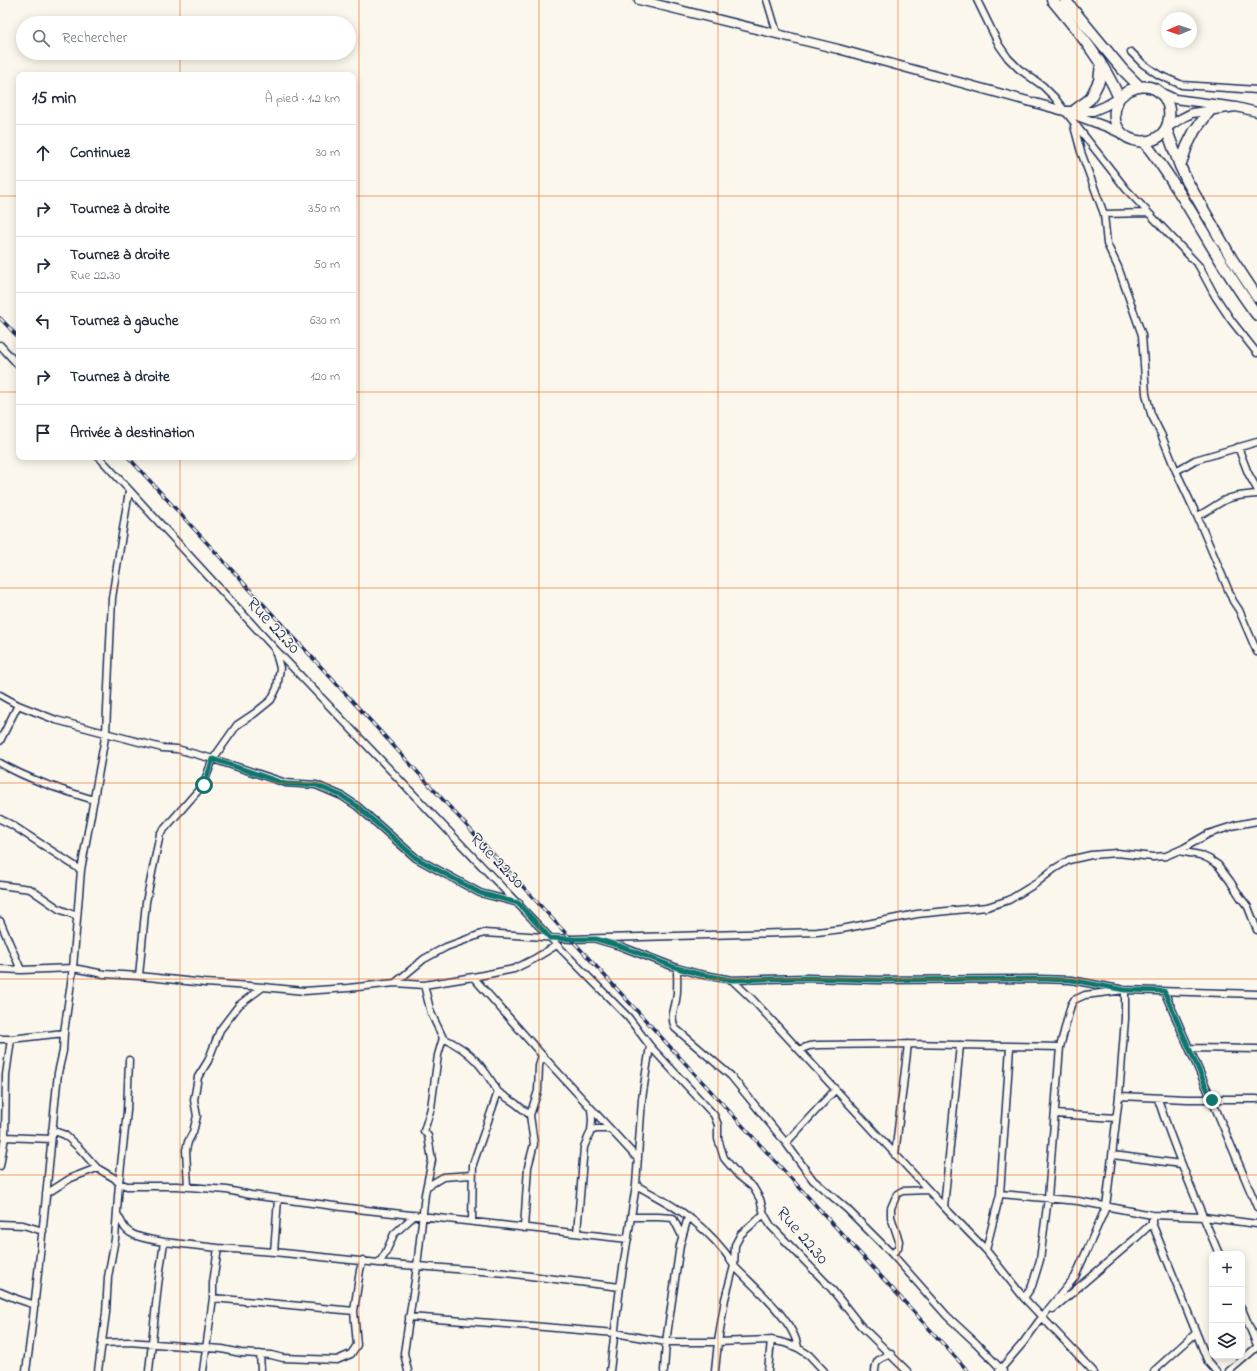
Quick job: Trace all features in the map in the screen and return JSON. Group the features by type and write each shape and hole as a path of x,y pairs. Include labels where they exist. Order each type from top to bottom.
{"main road":[{"path":"1052,0 1073,25 1101,64 1113,84 1119,98"},
{"path":"1065,0 1122,69 1139,86"},
{"path":"1075,110 1090,99 1099,81 1101,64"},
{"path":"1139,86 1152,88 1158,92 1164,97 1170,112 1169,121 1166,128 1160,135 1153,140 1144,142 1136,141 1120,132 1116,125 1114,116 1115,106 1119,98 1125,92 1139,86"},
{"path":"1180,166 1187,146 1195,130 1209,112"},
{"path":"1166,128 1180,166 1232,259 1257,297"},
{"path":"1144,142 1168,173 1222,263 1257,315"}],"street":[{"path":"639,0 776,33 1064,111 1125,136"},
{"path":"767,0 776,33"},
{"path":"977,0 999,45 1008,58 1016,66 1043,86 1054,98 1073,124 1126,189 1198,266 1231,320 1257,353"},
{"path":"1131,52 1143,64 1159,74 1182,85 1257,90"},
{"path":"1158,92 1175,99 1236,107 1257,112"},
{"path":"1064,111 1098,110 1119,98"},
{"path":"1166,128 1192,113 1209,112 1236,107"},
{"path":"1073,124 1081,152 1104,214 1107,244 1118,267 1142,335 1146,394 1152,414 1197,516 1232,601 1239,610 1257,652"},
{"path":"1104,214 1148,213"},
{"path":"0,345 16,363"},
{"path":"1176,471 1195,460 1257,442"},
{"path":"1238,447 1248,473 1257,489"},
{"name":"Rue 22.30","path":"102,460 275,649 550,938 628,1017 650,1046 714,1115 718,1125 718,1139 724,1158 739,1176 753,1187 760,1199 764,1214 771,1226 830,1287 860,1325 891,1354 906,1371"},
{"path":"26,1371 43,1231 58,1073 63,1051 73,968 81,870 106,732 112,598 129,491"},
{"path":"1197,516 1226,500 1257,494"},
{"path":"139,976 146,902 160,834 204,785 213,759 237,725 271,700 276,688 280,668 275,649"},
{"path":"0,695 18,705 56,720 162,748 177,749 213,759 286,784 316,785 342,796 357,806 416,858 480,893 518,903"},
{"path":"0,741 18,705"},
{"path":"0,763 13,771 59,789 94,800"},
{"path":"0,819 12,825 81,870"},
{"path":"395,983 424,960 446,947 484,933 550,938 596,939 818,932 842,929 917,914 987,908 1009,900 1069,860 1091,855 1117,853 1160,857 1179,851 1208,834 1236,825 1257,821"},
{"path":"1179,851 1200,855 1218,865 1240,898 1248,907 1257,930"},
{"path":"0,885 30,889 58,909 77,916"},
{"path":"0,921 21,970"},
{"path":"596,939 620,946 677,968 732,980 807,978 878,980 1038,979 1071,980 1125,990"},
{"path":"0,969 21,970 73,968 104,974 304,991 395,983 424,985 473,977 514,968 534,959 557,945"},
{"path":"677,968 676,1000 672,1013 675,1028 731,1076 786,1143 813,1180 847,1209 892,1254 948,1316 1001,1370 1075,1277 1106,1207 1119,1096 1125,1019 1125,990"},
{"path":"473,977 542,1055 638,1159"},
{"path":"732,980 753,1000 895,1155 986,1250 1024,1298 1093,1371"},
{"path":"424,985 431,1013 443,1038 458,1045 474,1058 498,1092 515,1103 530,1116"},
{"path":"188,1187 186,1150 197,1116 194,1100 198,1077 208,1061 220,1030 239,1005 263,987"},
{"path":"1024,1298 1032,1286 1040,1260 1048,1198 1060,1047 1071,1005 1074,1000 1085,995 1125,990 1257,994"},
{"path":"1164,991 1256,1199 1257,1207"},
{"path":"0,1039 64,1033"},
{"path":"408,1371 404,1353 418,1267 423,1216 432,1160 428,1136 424,1131 430,1108 438,1055 443,1038"},
{"path":"0,1166 5,1137 6,1075 11,1039"},
{"path":"799,1050 818,1045 908,1044 1060,1047"},
{"path":"895,1155 908,1044"},
{"path":"944,1207 960,1045"},
{"path":"610,1371 620,1287 636,1185 642,1100 650,1046"},
{"path":"986,1250 1000,1194 1010,1047"},
{"path":"1190,1048 1257,1049"},
{"path":"524,1228 528,1167 534,1144 530,1116 538,1091 539,1066 542,1055"},
{"path":"98,1371 108,1277 115,1239 119,1183 127,1111 129,1060"},
{"path":"786,1143 835,1090"},
{"path":"472,1221 472,1164 498,1092"},
{"path":"1119,1096 1212,1100 1257,1099"},
{"path":"1158,1098 1181,1164 1218,1251"},
{"path":"577,1233 584,1147 591,1131 591,1109"},
{"path":"1055,1114 1116,1118"},
{"path":"591,1131 596,1129 610,1129"},
{"path":"52,1130 65,1136 80,1149 97,1168 114,1178 119,1183 127,1186 177,1186 227,1190 278,1199 628,1239"},
{"path":"5,1137 51,1139"},
{"path":"1113,1155 1181,1164"},
{"path":"46,1194 71,1178 97,1168"},
{"path":"428,1186 443,1177 472,1175"},
{"path":"636,1185 682,1212 723,1250 734,1266 774,1308 793,1334 798,1348"},
{"path":"892,1254 898,1248 899,1241 891,1217 891,1208 897,1194 902,1191 928,1190"},
{"path":"1000,1194 1078,1201 1152,1215 1204,1217 1257,1224"},
{"path":"274,1252 278,1199"},
{"path":"117,1214 127,1230 140,1237 164,1242 363,1260 418,1267 506,1273 620,1287"},
{"path":"715,1371 725,1299 734,1266 735,1245 741,1234 764,1214"},
{"path":"379,1263 394,1234 415,1215"},
{"path":"1152,1215 1152,1223 1196,1333 1208,1362 1216,1371"},
{"path":"631,1217 673,1218 682,1237"},
{"path":"664,1371 666,1342 680,1245 688,1217"},
{"path":"1042,1317 1152,1223"},
{"path":"0,1224 23,1225 43,1231"},
{"path":"149,1371 164,1242"},
{"path":"203,1371 218,1248"},
{"path":"102,1343 128,1342 205,1348 298,1359 337,1360 351,1354 357,1344 354,1311 360,1270 363,1260"},
{"path":"0,1292 35,1305"},
{"path":"213,1298 354,1311"},
{"path":"1229,1371 1257,1346 1245,1316"},
{"path":"409,1317 524,1325 615,1334 666,1342 771,1340 798,1348 809,1355 818,1368 824,1371"},
{"path":"1154,1371 1196,1333"},
{"path":"768,1371 771,1340"},
{"path":"260,1354 261,1371"},
{"path":"875,1371 877,1361 880,1358 891,1354"}],"railway":[{"path":"0,318 16,335"},
{"path":"131,460 968,1371"}],"route":[{"path":"204,785 213,759 286,784 316,785 342,796 357,806 416,858 480,893 518,903 550,938 596,939 620,946 677,968 699,974 732,980 807,978 878,980 938,978 1071,980 1125,990 1164,991 1212,1100"}]}
